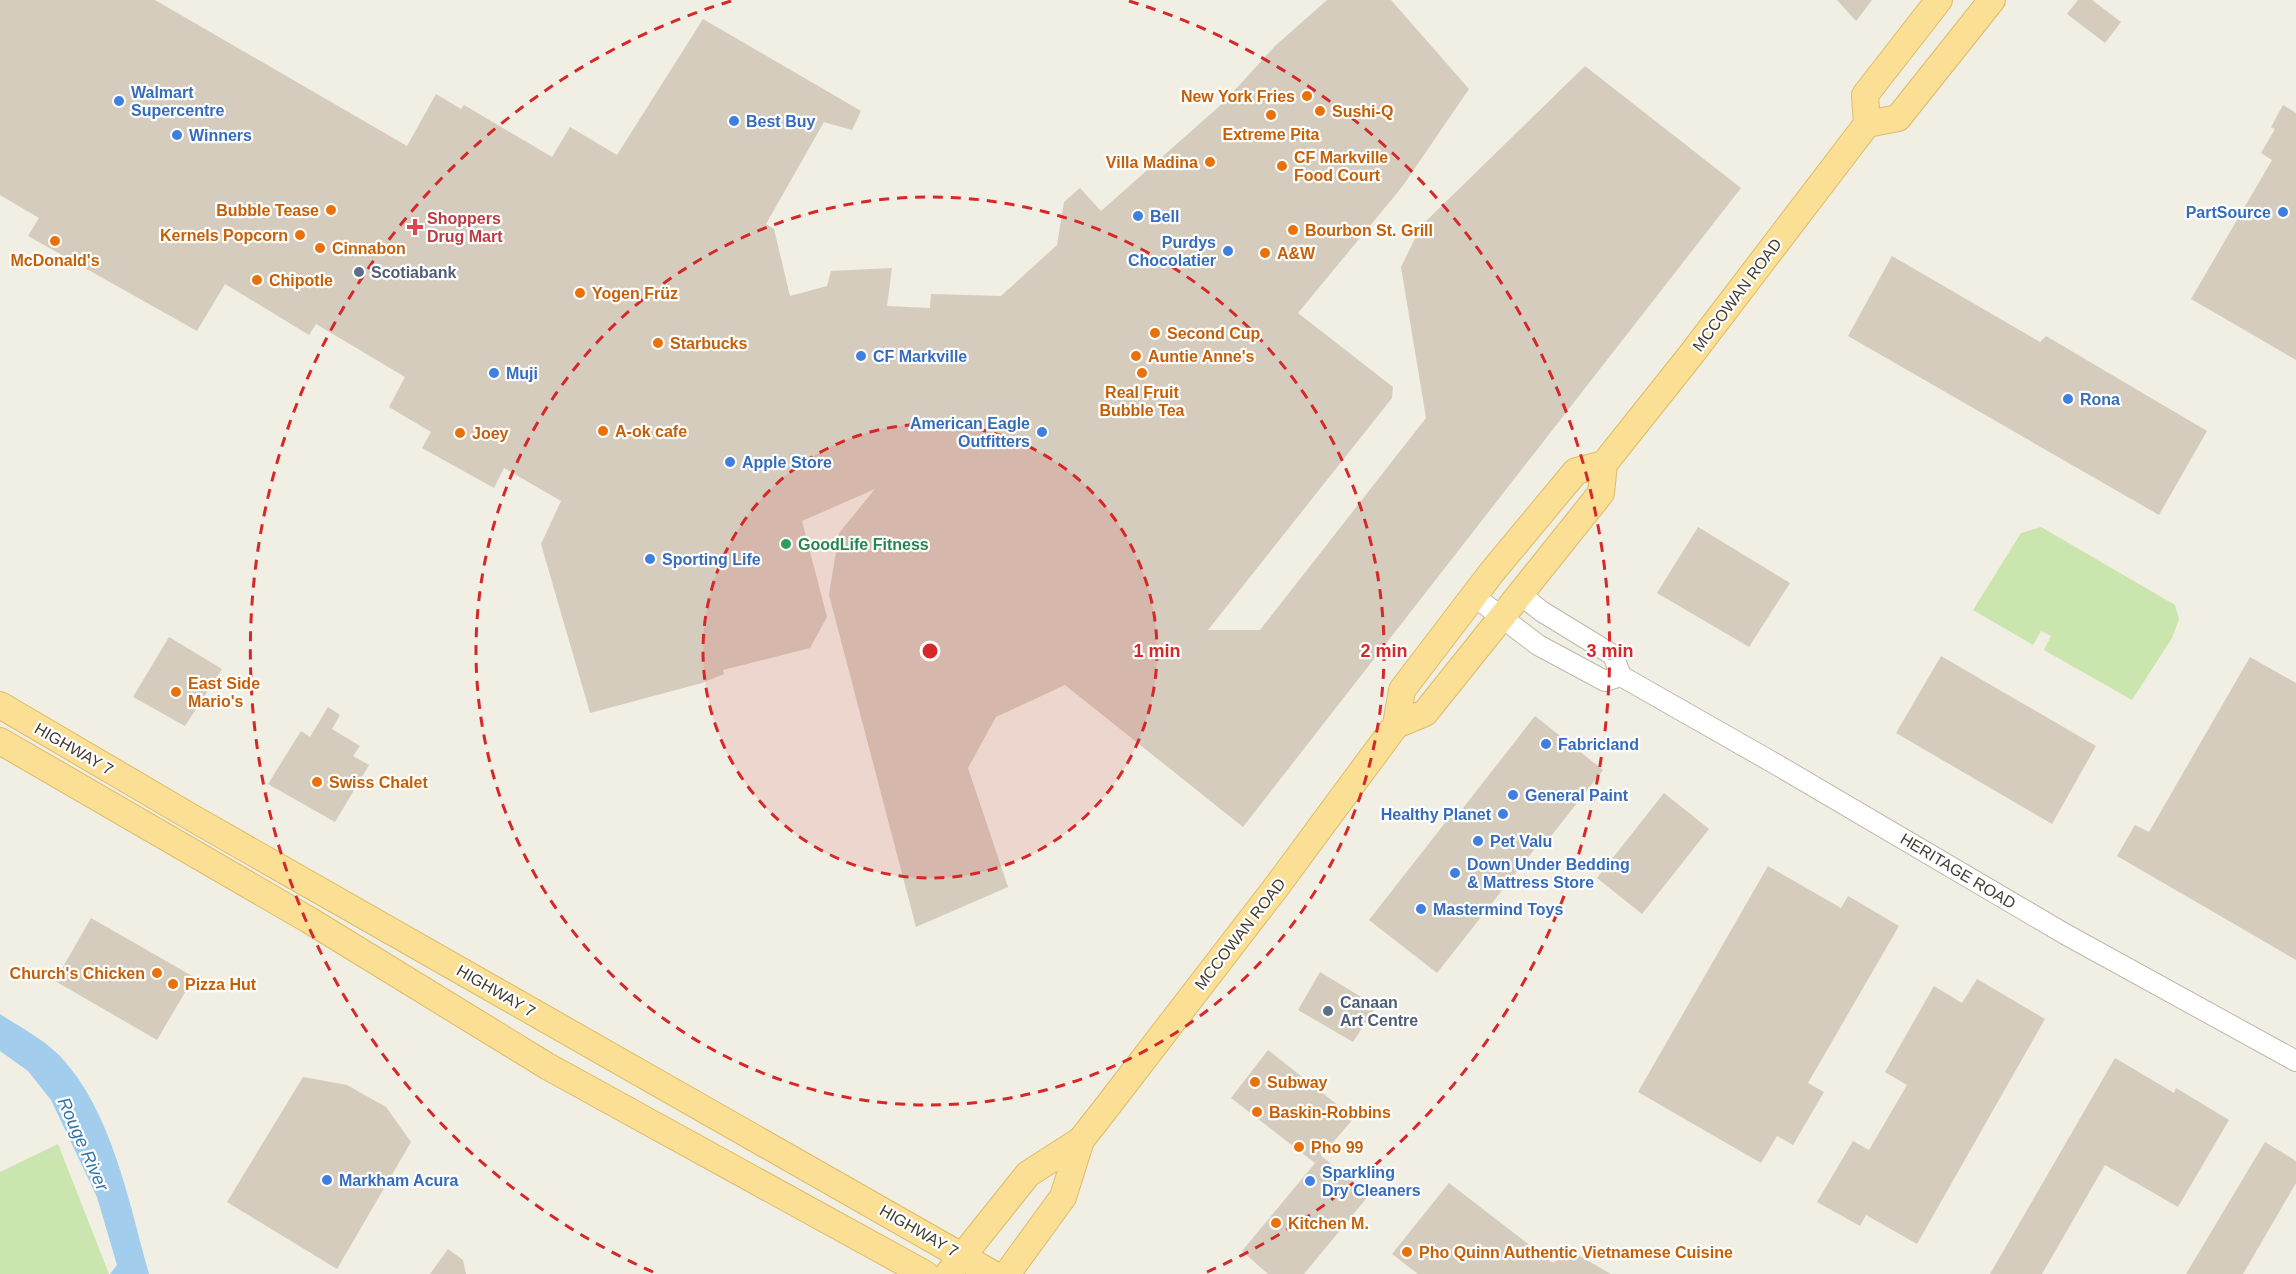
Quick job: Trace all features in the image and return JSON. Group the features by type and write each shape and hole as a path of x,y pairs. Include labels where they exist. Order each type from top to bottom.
{"main road":[{"path":"1939,0 1865,95 1867,124 1898,118 1992,0"},
{"name":"MCCOWAN ROAD","path":"955,1265 1028,1174 1081,1140 1277,886 1396,725 1402,690 1509,550 1576,471 1604,464 1697,347 1867,124"},
{"path":"1396,725 1425,713 1601,493 1604,464"},
{"name":"HIGHWAY 7","path":"0,705 955,1265 993,1274"},
{"name":"HIGHWAY 7","path":"0,741 309,920 547,1066 925,1274"},
{"name":"MCCOWAN ROAD","path":"1007,1274 1063,1197 1081,1140"}],"street":[{"path":"1520,594 1541,611 1613,655 1621,676"},
{"name":"HERITAGE ROAD","path":"1474,596 1538,645 1605,681 1621,676 1779,765 2065,934 2296,1061"}],"green space":[{"path":"2041,527 2175,605 2179,619 2172,638 2132,700 2044,650 2051,636 2041,631 2033,645 1973,610 2021,533"},
{"path":"58,1144 109,1274 0,1274 0,1172"}],"water":[{"name":"Rouge River","path":"0,1014 39,1038 60,1056 78,1078 93,1103 106,1130 126,1188 149,1274 110,1274 117,1265 97,1197 51,1100 28,1071 0,1051"}],"building":[{"name":"CF Markville","path":"0,0 155,0 407,146 436,94 461,109 464,105 552,157 570,127 617,155 703,19 861,111 852,130 824,122 766,224 774,229 790,296 827,286 831,271 892,268 887,306 930,308 931,294 1001,296 1057,245 1064,202 1080,188 1101,211 1223,103 1275,46 1327,0 1391,0 1469,89 1402,187 1298,313 1393,387 1392,398 1208,630 1260,630 1426,418 1401,267 1421,226 1585,66 1741,188 1243,827 1065,685 996,717 968,768 1008,887 916,927 829,595 839,533 875,489 802,521 827,617 810,648 723,670 724,674 702,683 590,713 541,544 561,501 504,468 494,488 422,448 431,432 389,407 405,377 316,324 309,335 225,284 197,331 28,236 39,218 0,195"},
{"path":"1837,0 1872,0 1856,21"},
{"path":"2078,0 2092,0 2121,22 2105,43 2067,14"},
{"path":"2283,105 2296,113 2296,360 2191,299 2272,160 2261,153 2275,129 2271,127"},
{"path":"1892,256 2040,342 2046,336 2207,431 2159,515 1848,336"},
{"path":"1698,527 1790,583 1749,647 1657,593"},
{"path":"169,637 222,669 185,726 133,697"},
{"path":"1941,656 2096,746 2052,824 1896,733"},
{"path":"2250,657 2296,683 2296,960 2117,856 2135,825 2149,832"},
{"path":"328,707 340,715 332,729 360,746 353,756 369,765 335,822 268,784 301,731 310,737"},
{"path":"1535,716 1603,770 1548,840 1544,837 1437,973 1369,920 1452,814 1456,817"},
{"path":"1664,793 1709,829 1642,914 1597,878"},
{"path":"1768,866 1841,908 1848,896 1899,926 1808,1083 1824,1092 1793,1145 1777,1136 1761,1163 1638,1092"},
{"path":"91,918 194,977 157,1040 55,981"},
{"path":"1320,972 1376,1006 1353,1042 1298,1010"},
{"path":"1977,979 2045,1019 1917,1244 1866,1215 1860,1226 1817,1202 1853,1141 1869,1150 1907,1085 1885,1072 1934,986 1962,1003"},
{"path":"1268,1050 1354,1118 1315,1163 1231,1098"},
{"path":"2115,1058 2174,1093 2176,1088 2229,1120 2178,1207 2105,1165 2042,1274 1990,1274"},
{"path":"303,1077 347,1085 386,1107 411,1142 337,1269 227,1202"},
{"path":"2265,1142 2296,1161 2296,1183 2243,1274 2186,1274"},
{"path":"1321,1156 1370,1194 1304,1274 1268,1274 1242,1251"},
{"path":"1449,1183 1553,1263 1569,1250 1611,1274 1418,1274 1392,1254"},
{"path":"448,1249 463,1260 466,1274 430,1274"}],"place":[{"name":"New York Fries","path":"1307,96"},
{"name":"Walmart Supercentre","path":"119,101"},
{"name":"Sushi-Q","path":"1320,111"},
{"name":"Extreme Pita","path":"1271,115"},
{"name":"Best Buy","path":"734,121"},
{"name":"Winners","path":"177,135"},
{"name":"Villa Madina","path":"1210,162"},
{"name":"CF Markville Food Court","path":"1282,166"},
{"name":"Bubble Tease","path":"331,210"},
{"name":"PartSource","path":"2283,212"},
{"name":"Bell","path":"1138,216"},
{"name":"Shoppers Drug Mart","path":"415,227"},
{"name":"Bourbon St. Grill","path":"1293,230"},
{"name":"Kernels Popcorn","path":"300,235"},
{"name":"McDonald's","path":"55,241"},
{"name":"Cinnabon","path":"320,248"},
{"name":"Purdys Chocolatier","path":"1228,251"},
{"name":"A&W","path":"1265,253"},
{"name":"Scotiabank","path":"359,272"},
{"name":"Chipotle","path":"257,280"},
{"name":"Yogen Früz","path":"580,293"},
{"name":"Second Cup","path":"1155,333"},
{"name":"Starbucks","path":"658,343"},
{"name":"CF Markville","path":"861,356"},
{"name":"Auntie Anne's","path":"1136,356"},
{"name":"Muji","path":"494,373"},
{"name":"Real Fruit Bubble Tea","path":"1142,373"},
{"name":"Rona","path":"2068,399"},
{"name":"A-ok cafe","path":"603,431"},
{"name":"American Eagle Outfitters","path":"1042,432"},
{"name":"Joey","path":"460,433"},
{"name":"Apple Store","path":"730,462"},
{"name":"GoodLife Fitness","path":"786,544"},
{"name":"Sporting Life","path":"650,559"},
{"name":"East Side Mario's","path":"176,692"},
{"name":"Fabricland","path":"1546,744"},
{"name":"Swiss Chalet","path":"317,782"},
{"name":"General Paint","path":"1513,795"},
{"name":"Healthy Planet","path":"1503,814"},
{"name":"Pet Valu","path":"1478,841"},
{"name":"Down Under Bedding & Mattress Store","path":"1455,873"},
{"name":"Mastermind Toys","path":"1421,909"},
{"name":"Church's Chicken","path":"157,973"},
{"name":"Pizza Hut","path":"173,984"},
{"name":"Canaan Art Centre","path":"1328,1011"},
{"name":"Subway","path":"1255,1082"},
{"name":"Baskin-Robbins","path":"1257,1112"},
{"name":"Pho 99","path":"1299,1147"},
{"name":"Markham Acura","path":"327,1180"},
{"name":"Sparkling Dry Cleaners","path":"1310,1181"},
{"name":"Kitchen M.","path":"1276,1223"},
{"name":"Pho Quinn Authentic Vietnamese Cuisine","path":"1407,1252"}]}
